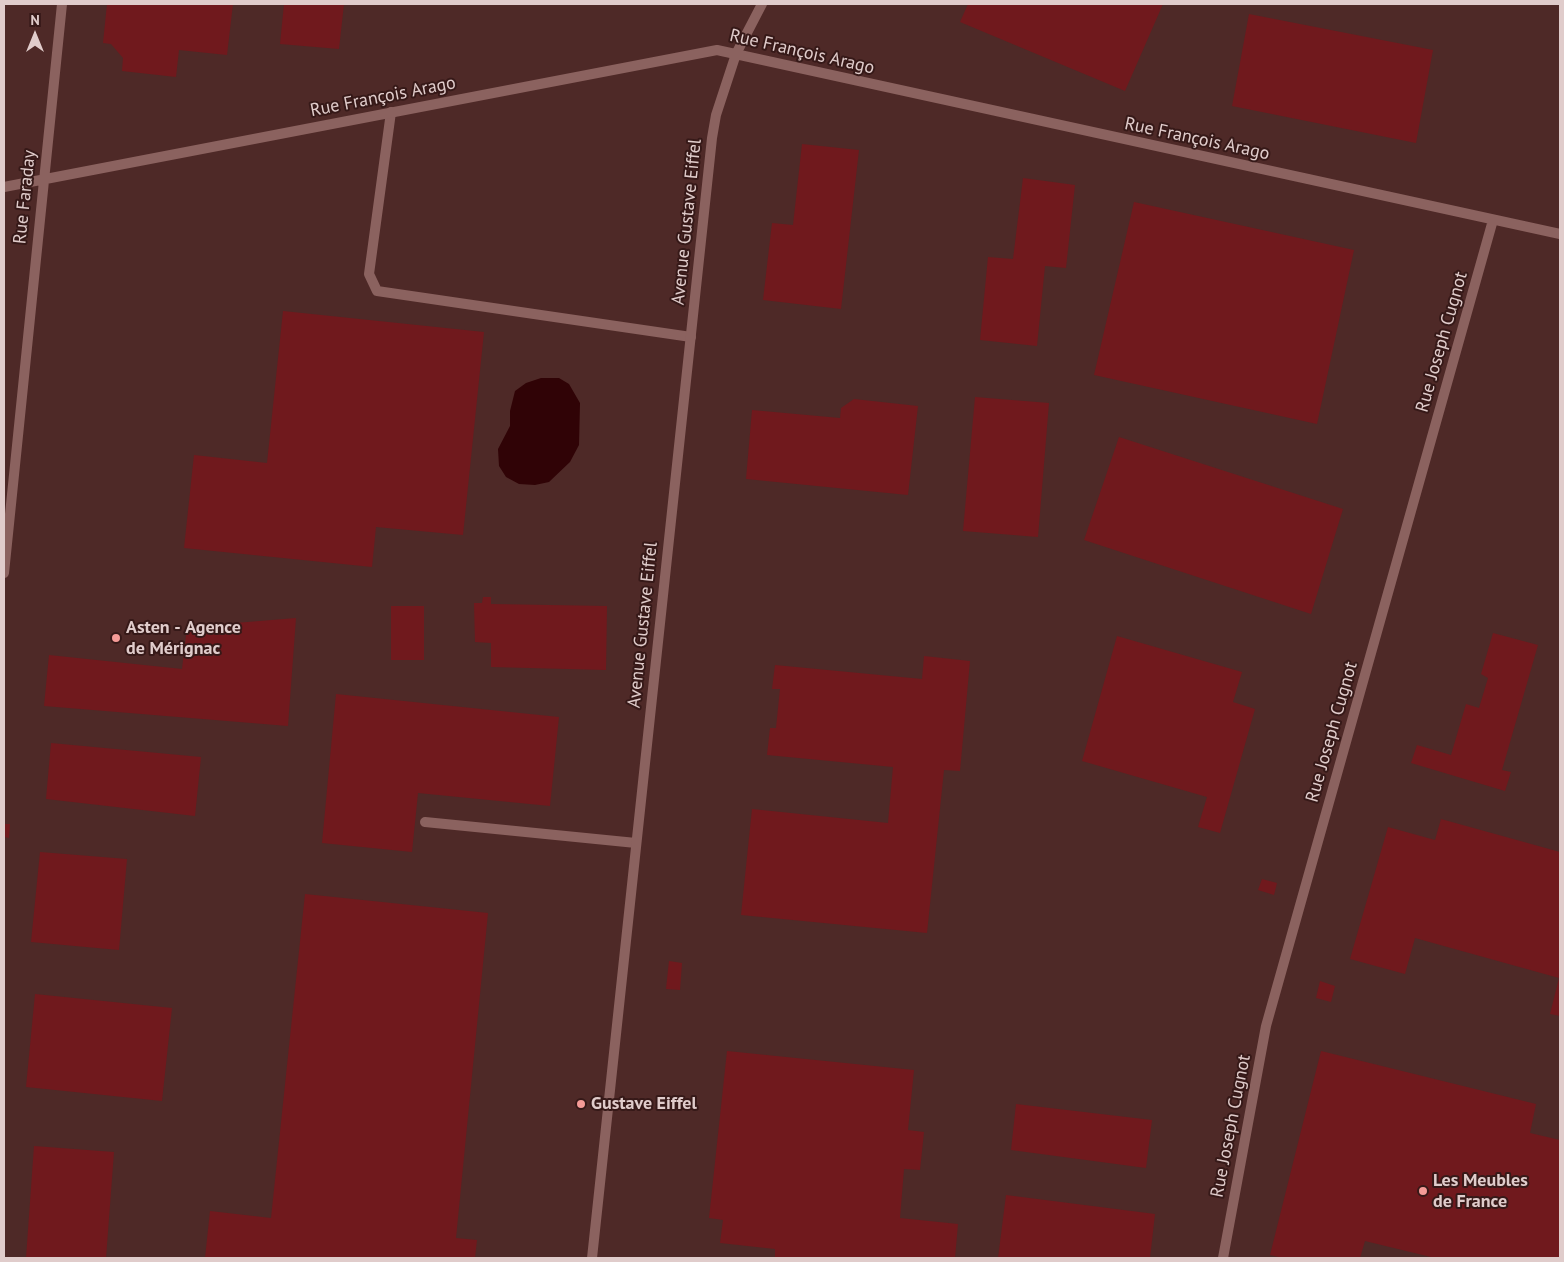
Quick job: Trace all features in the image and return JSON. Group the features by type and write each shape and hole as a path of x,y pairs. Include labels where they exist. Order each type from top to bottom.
{"street":[{"name":"Rue Faraday","path":"4,573 62,4"},
{"name":"Avenue Gustave Eiffel","path":"592,1258 712,138 716,115 736,54 762,4"},
{"name":"Rue François Arago","path":"4,187 717,50 1560,234"},
{"path":"391,112 370,274 376,291 690,337"},
{"name":"Rue Joseph Cugnot","path":"1223,1258 1266,1026 1494,220"},
{"path":"426,822 636,843"}],"shaded area":[{"path":"4,4 1560,4 1560,1258 4,1258"},
{"path":"541,378 559,378 569,384 580,403 579,445 570,462 549,482 535,485 519,484 506,477 499,466 498,449 510,426 510,411 515,391 526,383"}],"building":[{"path":"107,4 233,4 227,55 179,50 176,77 122,71 123,58 111,44 103,43"},
{"path":"284,4 344,4 339,49 280,44"},
{"path":"968,4 1163,4 1125,91 960,22"},
{"path":"1249,14 1433,50 1416,143 1232,106"},
{"path":"802,144 859,150 841,309 763,300 772,223 793,225"},
{"path":"1023,178 1075,185 1066,268 1045,266 1037,346 980,340 988,257 1013,259"},
{"path":"1134,202 1354,250 1317,424 1094,375"},
{"path":"283,311 484,332 463,535 376,527 372,567 184,548 194,455 267,463"},
{"path":"975,397 1049,403 1038,537 963,531"},
{"path":"854,399 918,406 908,495 746,479 752,410 840,418 841,408"},
{"path":"1119,437 1343,509 1311,614 1084,540"},
{"path":"483,597 491,597 491,604 607,606 606,670 491,667 491,643 475,642 474,603 482,603"},
{"path":"391,606 424,606 424,660 391,660"},
{"path":"296,618 288,726 44,706 49,655 182,669 187,627"},
{"path":"1493,633 1538,645 1502,770 1511,772 1505,791 1411,763 1417,745 1451,755 1466,704 1479,708 1488,678 1481,674"},
{"path":"1117,636 1242,672 1233,702 1255,709 1220,833 1198,827 1207,797 1082,761"},
{"path":"924,656 970,661 960,771 944,770 927,933 741,915 752,809 888,823 893,767 767,755 770,728 776,728 780,689 772,689 775,665 922,679"},
{"path":"336,694 559,717 550,806 418,793 412,852 322,843"},
{"path":"51,743 201,757 195,816 46,799"},
{"path":"1441,819 1560,852 1560,1016 1550,1014 1559,978 1415,938 1405,974 1350,959 1388,827 1435,840"},
{"path":"4,824 10,824 9,838 4,837"},
{"path":"40,852 127,859 119,950 31,942"},
{"path":"1262,879 1277,883 1274,895 1258,890"},
{"path":"305,894 488,913 456,1238 477,1240 475,1258 205,1258 210,1211 271,1218"},
{"path":"669,961 682,963 680,990 666,989"},
{"path":"1320,981 1335,986 1331,1002 1316,998"},
{"path":"35,994 172,1008 162,1101 26,1087"},
{"path":"727,1051 914,1070 908,1130 924,1132 920,1170 904,1169 900,1218 958,1224 955,1258 775,1258 775,1249 720,1243 723,1220 709,1218"},
{"name":"Les Meubles de France","path":"1321,1051 1536,1104 1530,1133 1560,1140 1560,1258 1435,1258 1365,1241 1360,1258 1283,1258 1270,1255"},
{"path":"1016,1104 1152,1120 1146,1168 1011,1150"},
{"path":"34,1146 114,1152 106,1258 26,1258"},
{"path":"1006,1195 1155,1214 1150,1258 998,1258"}],"place":[{"name":"Asten - Agence de Mérignac","path":"116,638"},
{"name":"Gustave Eiffel","path":"581,1104"},
{"name":"Les Meubles de France","path":"1423,1191"}]}
